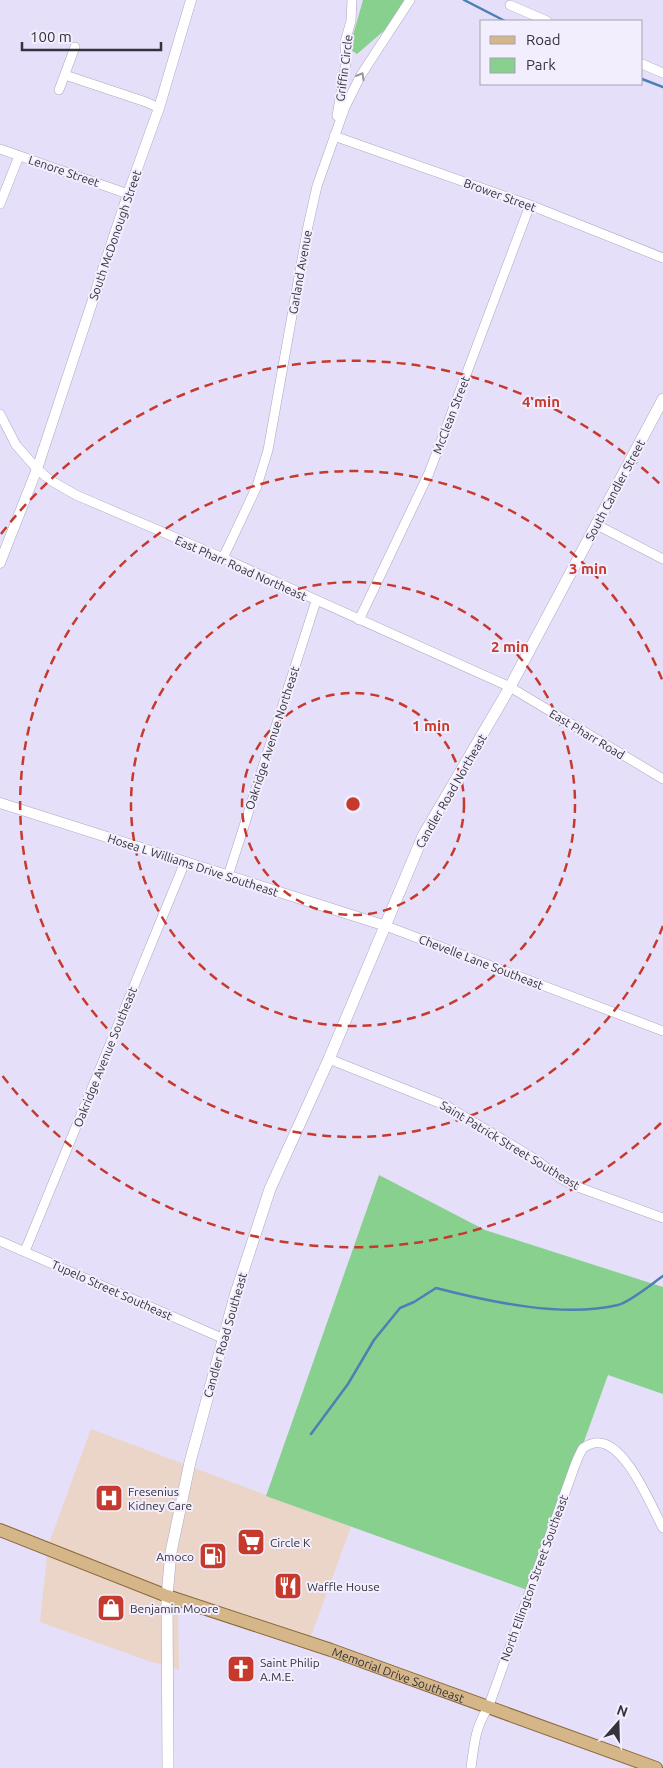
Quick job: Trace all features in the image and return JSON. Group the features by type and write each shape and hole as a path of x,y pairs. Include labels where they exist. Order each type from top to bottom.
{"main road":[{"name":"South Candler Street","path":"510,687 663,399"},
{"name":"Candler Road Northeast","path":"386,926 423,836 510,687"},
{"name":"Candler Road Southeast","path":"168,1768 167,1596 171,1552 190,1462 235,1296 270,1189 329,1059 386,926"},
{"name":"Memorial Drive Southeast","path":"0,1530 167,1596 331,1650 656,1768"}],"street":[{"name":"South McDonough Street","path":"0,563 37,469 128,194 159,108 191,0"},
{"name":"Griffin Circle","path":"334,136 346,62 345,42 351,21 352,0"},
{"name":"Garland Avenue","path":"223,558 257,486 268,450 308,226 317,186 345,106 361,76 410,0"},
{"path":"510,4 545,20"},
{"path":"59,90 75,46"},
{"path":"643,64 663,73"},
{"path":"64,76 146,102 159,108"},
{"name":"Brower Street","path":"334,136 530,205 663,258"},
{"name":"Lenore Street","path":"0,149 128,194"},
{"path":"0,204 20,156"},
{"name":"McClean Street","path":"359,620 428,473 530,205"},
{"name":"East Pharr Road Northeast","path":"0,414 16,445 37,469 50,480 76,495 223,558 510,687"},
{"path":"597,525 663,558"},
{"name":"Oakridge Avenue Northeast","path":"228,876 316,601"},
{"name":"East Pharr Road","path":"510,687 663,779"},
{"name":"Hosea L Williams Drive Southeast","path":"0,803 386,926"},
{"name":"Oakridge Avenue Southeast","path":"25,1252 185,862"},
{"name":"Chevelle Lane Southeast","path":"386,926 663,1031"},
{"name":"Saint Patrick Street Southeast","path":"329,1059 448,1106 535,1158 560,1178 575,1186 663,1218"},
{"name":"Tupelo Street Southeast","path":"0,1241 224,1339"},
{"name":"North Ellington Street Southeast","path":"472,1768 477,1728 480,1719 488,1708 575,1465 584,1448 591,1443 600,1442 608,1445 619,1454 631,1468 663,1528"}],"shaded area":[{"path":"91,1429 351,1527 308,1644 178,1607 179,1670 167,1665 151,1662 40,1622 48,1546"}],"green space":[{"path":"363,0 405,0 386,29 357,54 351,50 353,35"},
{"path":"379,1175 485,1230 663,1287 663,1394 608,1375 530,1591 266,1496"}],"waterway":[{"path":"464,0 503,20"},
{"path":"643,79 663,87"},
{"path":"311,1434 348,1384 374,1340 400,1308 414,1302 436,1288 527,1307 574,1310 597,1309 623,1303 663,1276"}],"place":[{"name":"Fresenius Kidney Care","path":"109,1498"},
{"name":"Circle K","path":"251,1542"},
{"name":"Amoco","path":"213,1556"},
{"name":"Waffle House","path":"288,1586"},
{"name":"Benjamin Moore","path":"111,1608"},
{"name":"Saint Philip A.M.E.","path":"241,1669"}]}
